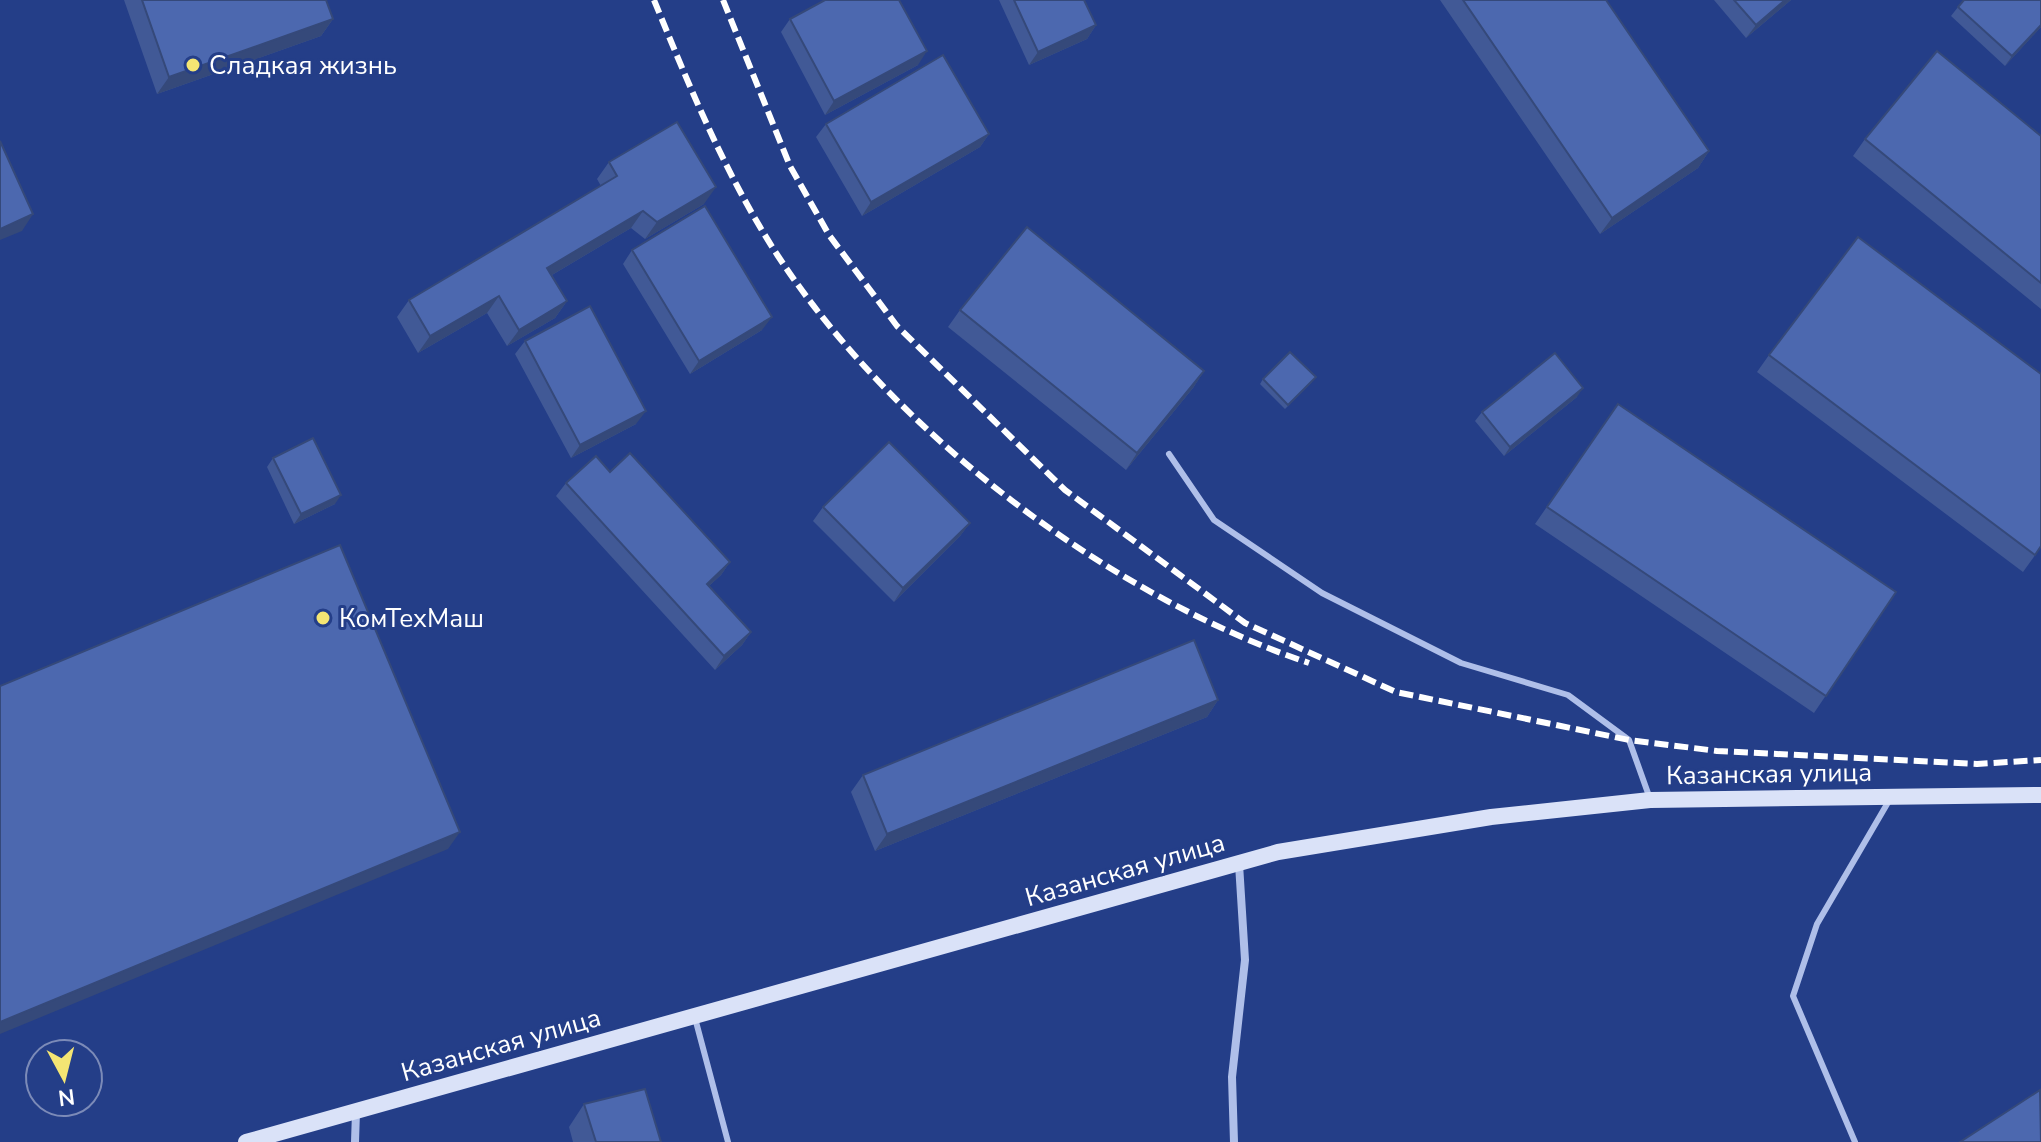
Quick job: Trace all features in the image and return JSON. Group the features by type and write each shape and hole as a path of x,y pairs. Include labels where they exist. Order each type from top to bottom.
{"main road":[{"name":"Казанская улица","path":"246,1142 1278,852 1491,817 1650,800 2041,795"}],"street":[{"path":"1234,1142 1232,1077 1245,960 1239,863"},
{"path":"355,1142 356,1111"}],"lane":[{"path":"1169,454 1214,520 1322,593 1461,663 1568,695 1629,740 1650,800"},
{"path":"1855,1142 1793,996 1817,924 1892,795"},
{"path":"695,1016 728,1142"}],"building":[{"name":"Сладкая жизнь","path":"142,0 326,0 333,19 169,77"},
{"path":"825,0 899,0 927,51 834,101 790,19"},
{"path":"1014,0 1084,0 1096,25 1038,52"},
{"path":"1463,0 1606,0 1709,151 1612,218"},
{"path":"1734,0 1785,0 1756,25"},
{"path":"1964,0 2041,0 2041,25 2012,56 1958,7"},
{"path":"1937,51 2041,136 2041,283 1865,139"},
{"path":"943,55 989,134 871,202 826,124"},
{"path":"677,122 716,187 657,222 643,211 547,268 567,301 519,330 499,296 430,336 409,300 617,176 609,162"},
{"path":"0,141 33,214 0,229"},
{"path":"705,206 772,317 699,361 632,250"},
{"path":"1027,227 1204,371 1137,453 960,310"},
{"path":"1858,237 2041,374 2041,546 2035,555 1769,355"},
{"path":"590,306 646,411 580,445 525,341"},
{"path":"1290,352 1316,377 1288,405 1263,379"},
{"path":"1555,353 1583,388 1510,447 1482,412"},
{"path":"1618,404 1896,592 1826,696 1547,507"},
{"path":"313,438 341,495 301,514 273,458"},
{"path":"889,442 970,523 903,588 823,507"},
{"path":"630,453 730,562 707,584 751,632 724,656 566,483 596,456 610,472"},
{"path":"340,545 460,832 0,1022 0,686"},
{"path":"1194,640 1218,700 887,834 863,775"},
{"path":"645,1089 661,1142 596,1142 584,1104"},
{"path":"2040,1090 2041,1142 1960,1142"}],"railway":[{"path":"654,0 710,131 759,226 826,322 882,385 944,445 1012,501 1084,551 1158,596 1233,633 1309,663"},
{"path":"723,0 790,166 829,235 897,326 1065,490 1245,623 1396,692 1629,740 1717,751 1977,764 2041,760"}],"place":[{"name":"Сладкая жизнь","path":"193,65"},
{"name":"КомТехМаш","path":"323,618"}]}
